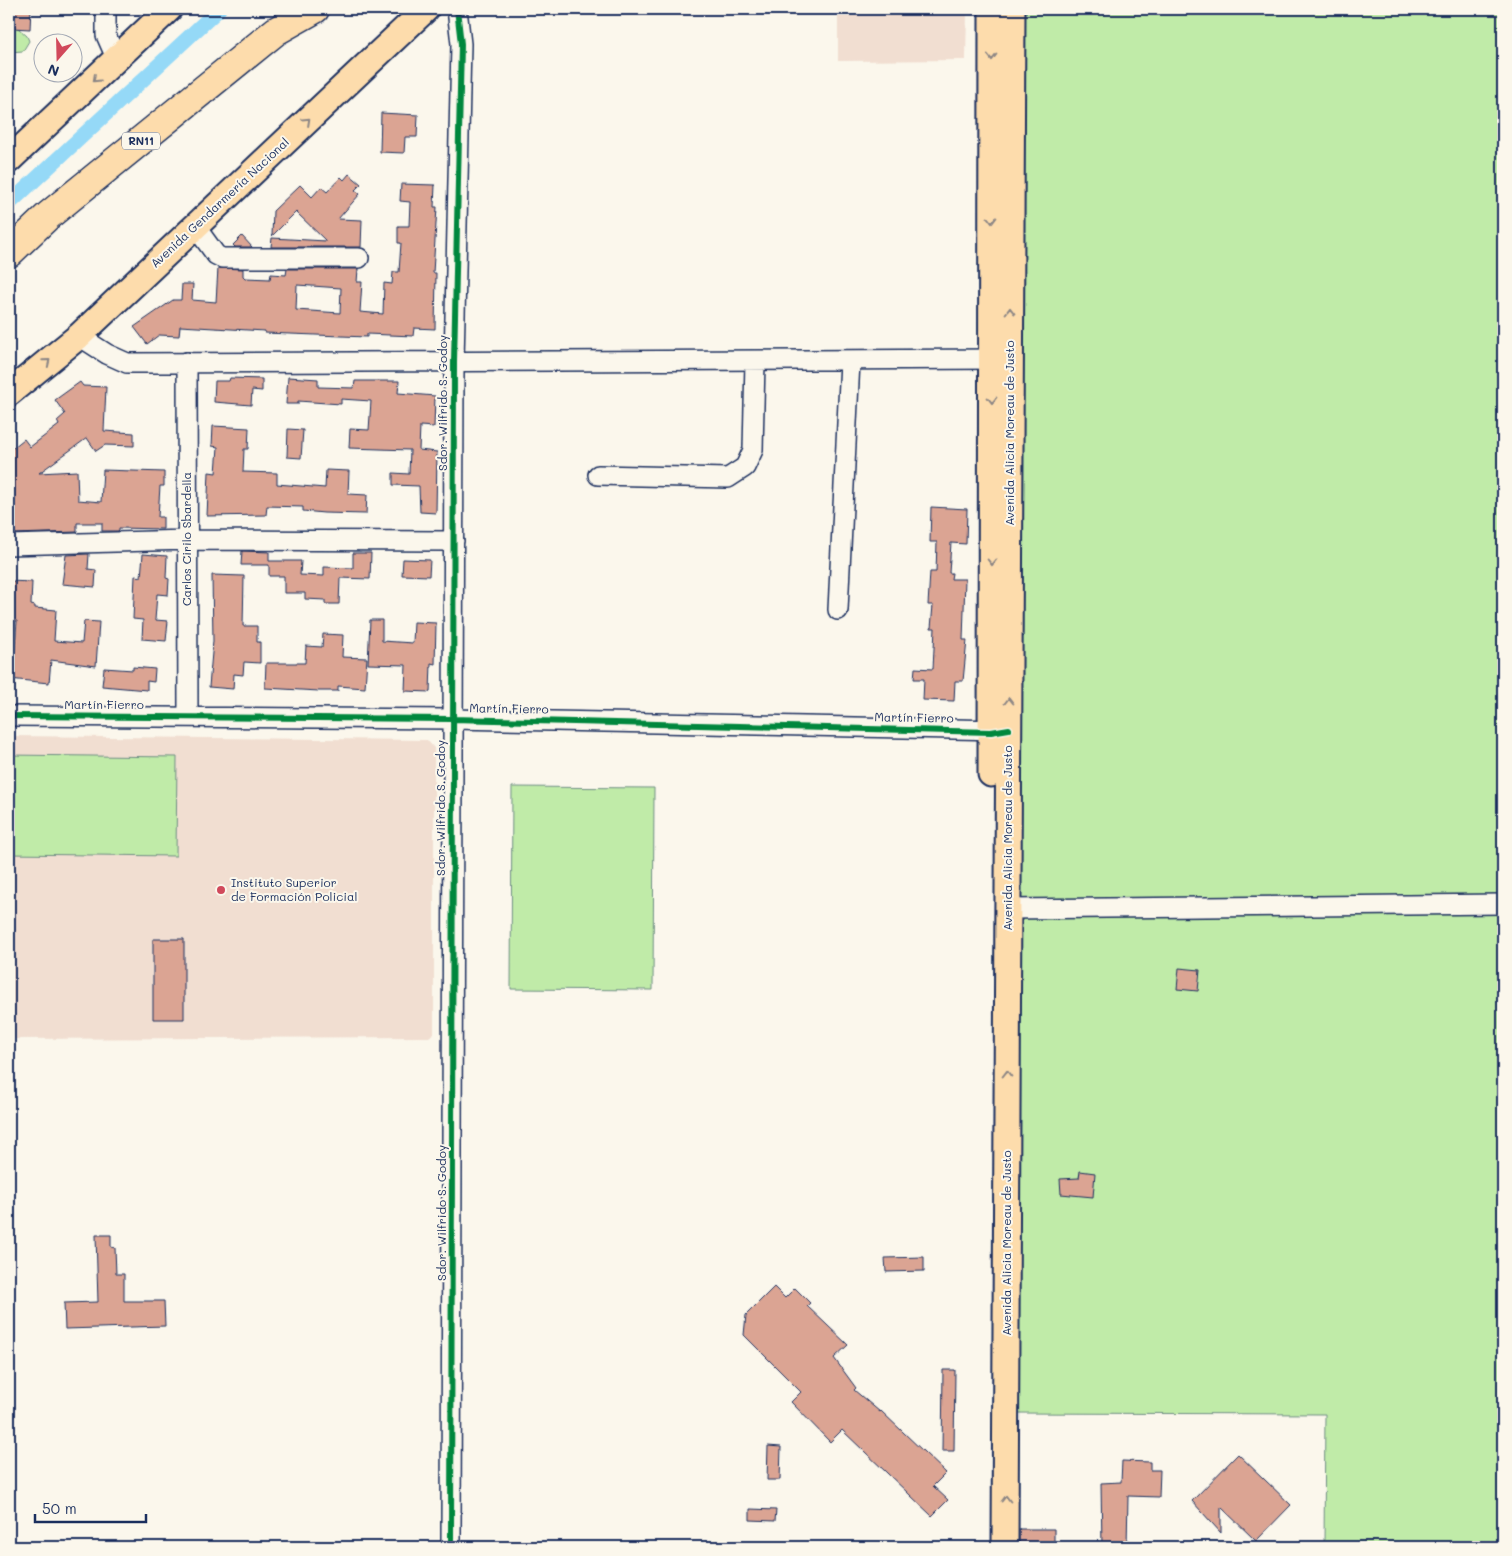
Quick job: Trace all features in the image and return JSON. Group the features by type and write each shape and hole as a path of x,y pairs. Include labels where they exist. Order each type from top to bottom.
{"highway":[{"name":"RN11","path":"9,253 49,215 281,20 314,9"}],"main road":[{"path":"9,160 169,9"},
{"name":"Avenida Gendarmería Nacional","path":"9,393 79,336 426,9"},
{"name":"Avenida Alicia Moreau de Justo","path":"989,1547 1000,730 1001,360 992,9"},
{"name":"Avenida Alicia Moreau de Justo","path":"1001,360 1012,9"},
{"name":"Avenida Alicia Moreau de Justo","path":"1000,730 1008,909 1005,1547"}],"street":[{"path":"106,9 106,34 117,60"},
{"name":"Sdor. Wilfrido S. Godoy","path":"451,1547 454,1050 452,718 454,362 461,44 458,9"},
{"path":"195,226 216,255 222,258 359,258"},
{"path":"79,336 108,354 128,363 1001,360"},
{"path":"598,475 728,478 745,467 753,450 755,361"},
{"path":"838,610 850,361"},
{"name":"Carlos Cirilo Sbardella","path":"187,362 188,716"},
{"path":"9,545 187,540 454,541"},
{"name":"Martín Fierro","path":"9,716 452,718 1000,730"},
{"path":"1008,909 1503,904"}],"shaded area":[{"path":"838,9 967,9 966,60 838,61"},
{"name":"Instituto Superior de Formación Policial","path":"9,736 427,740 434,748 434,1033 429,1037 9,1039"}],"green space":[{"path":"1010,9 1503,9 1503,1547 1324,1547 1325,1414 1008,1413"},
{"path":"9,20 27,36 29,41 23,51 9,52"},
{"path":"9,755 177,757 176,856 9,854"},
{"path":"512,787 654,788 653,990 511,989"}],"building":[{"path":"12,9 31,9 30,29 12,28"},
{"path":"381,113 418,115 417,137 405,137 404,153 380,152"},
{"path":"349,174 361,184 355,190 360,194 338,219 362,220 361,247 271,247 272,238 326,241 296,212 272,236 273,211 300,185 312,197 321,187 327,192 341,177 344,180"},
{"path":"401,184 435,185 434,207 437,207 433,273 436,273 435,329 414,328 413,336 367,334 367,337 265,333 265,331 180,326 179,336 159,335 147,344 134,327 173,300 181,300 182,284 193,284 192,300 216,302 218,268 243,269 243,276 245,278 270,279 271,274 286,275 287,269 358,269 357,282 362,282 360,312 383,314 384,283 392,284 393,272 399,272 401,243 398,243 398,226 409,226 410,202 400,201","holes":["297,285 341,288 340,313 296,310"]},
{"path":"242,236 252,247 235,247 233,245"},
{"path":"288,377 318,379 318,387 354,388 355,381 399,381 398,393 435,396 434,427 420,426 419,450 437,452 436,513 420,512 419,486 393,485 393,473 409,474 410,450 349,448 350,429 369,430 371,401 341,399 341,404 298,401 298,404 286,404"},
{"path":"230,378 262,379 262,391 252,390 251,405 214,402 215,381 229,381"},
{"path":"80,382 83,386 106,387 104,431 134,433 134,446 105,445 96,451 87,438 39,473 77,471 78,500 101,502 103,470 164,472 164,486 160,486 158,517 163,517 163,529 119,528 119,531 102,531 102,523 77,523 77,532 13,534 9,522 9,451 24,439 30,447 59,425 57,421 65,414 55,400"},
{"path":"213,426 249,428 248,449 244,449 243,472 277,473 277,484 325,488 326,470 349,471 348,494 367,495 366,514 324,513 303,511 303,507 267,506 266,515 207,516 209,472 216,473 218,447 212,446"},
{"path":"288,429 303,430 301,458 287,457"},
{"path":"931,507 967,509 966,544 951,543 949,573 952,573 951,579 965,579 963,640 967,640 963,681 955,681 954,701 923,700 924,679 914,679 915,668 933,669 935,628 931,628 933,605 928,605 930,572 936,572 937,542 930,542"},
{"path":"242,551 269,552 269,561 301,561 300,575 324,576 324,567 353,568 353,553 371,553 370,579 340,578 339,604 325,604 325,600 305,599 305,593 284,593 284,576 269,576 269,565 241,565"},
{"path":"89,554 88,569 96,570 95,587 62,584 66,555"},
{"path":"143,554 167,556 166,578 169,579 168,595 157,594 155,620 168,621 166,641 142,639 143,620 133,619 135,576 141,577"},
{"path":"403,559 430,560 429,576 402,575"},
{"path":"212,575 244,576 243,626 257,626 257,642 260,642 260,663 244,662 243,675 234,674 233,689 209,687 213,641"},
{"path":"9,581 32,582 31,605 35,606 35,608 56,610 54,641 82,643 84,621 99,622 96,666 51,660 49,683 9,679 9,658 14,659 17,621 9,621"},
{"path":"370,620 382,620 382,641 413,643 414,622 436,623 435,664 431,663 430,692 405,691 406,665 368,664"},
{"path":"323,634 343,635 342,657 367,658 365,688 338,686 338,691 319,691 265,688 266,663 305,663 306,646 322,647"},
{"path":"133,667 155,669 154,682 147,681 147,690 102,686 104,668 133,670"},
{"path":"153,939 184,939 184,1019 153,1019"},
{"path":"1179,968 1200,970 1198,991 1177,989"},
{"path":"1080,1171 1095,1173 1093,1197 1061,1194 1060,1179 1079,1178"},
{"path":"96,1235 111,1235 111,1247 115,1248 116,1274 124,1274 124,1301 164,1301 165,1326 65,1329 64,1303 98,1302"},
{"path":"924,1257 924,1271 886,1272 885,1258"},
{"path":"774,1287 785,1298 795,1288 810,1303 807,1306 848,1345 834,1358 856,1388 854,1390 881,1411 946,1473 933,1486 948,1500 932,1516 842,1430 830,1442 791,1402 801,1392 744,1335 746,1315"},
{"path":"943,1370 955,1370 954,1451 942,1451"},
{"path":"768,1446 781,1447 780,1480 767,1480"},
{"path":"1238,1454 1291,1505 1256,1541 1221,1507 1221,1533 1192,1501"},
{"path":"1122,1461 1150,1462 1150,1470 1160,1470 1159,1497 1128,1496 1127,1547 1102,1547 1101,1483 1121,1482"},
{"path":"750,1509 776,1510 775,1521 750,1520"},
{"path":"1019,1529 1054,1529 1054,1547 1019,1547"}],"waterway":[{"path":"9,204 219,9"}],"cycle path":[{"path":"451,1547 454,362 461,44 457,9"},
{"path":"9,716 452,719 991,732 1009,729"}],"place":[{"name":"Instituto Superior de Formación Policial","path":"221,890"}]}
